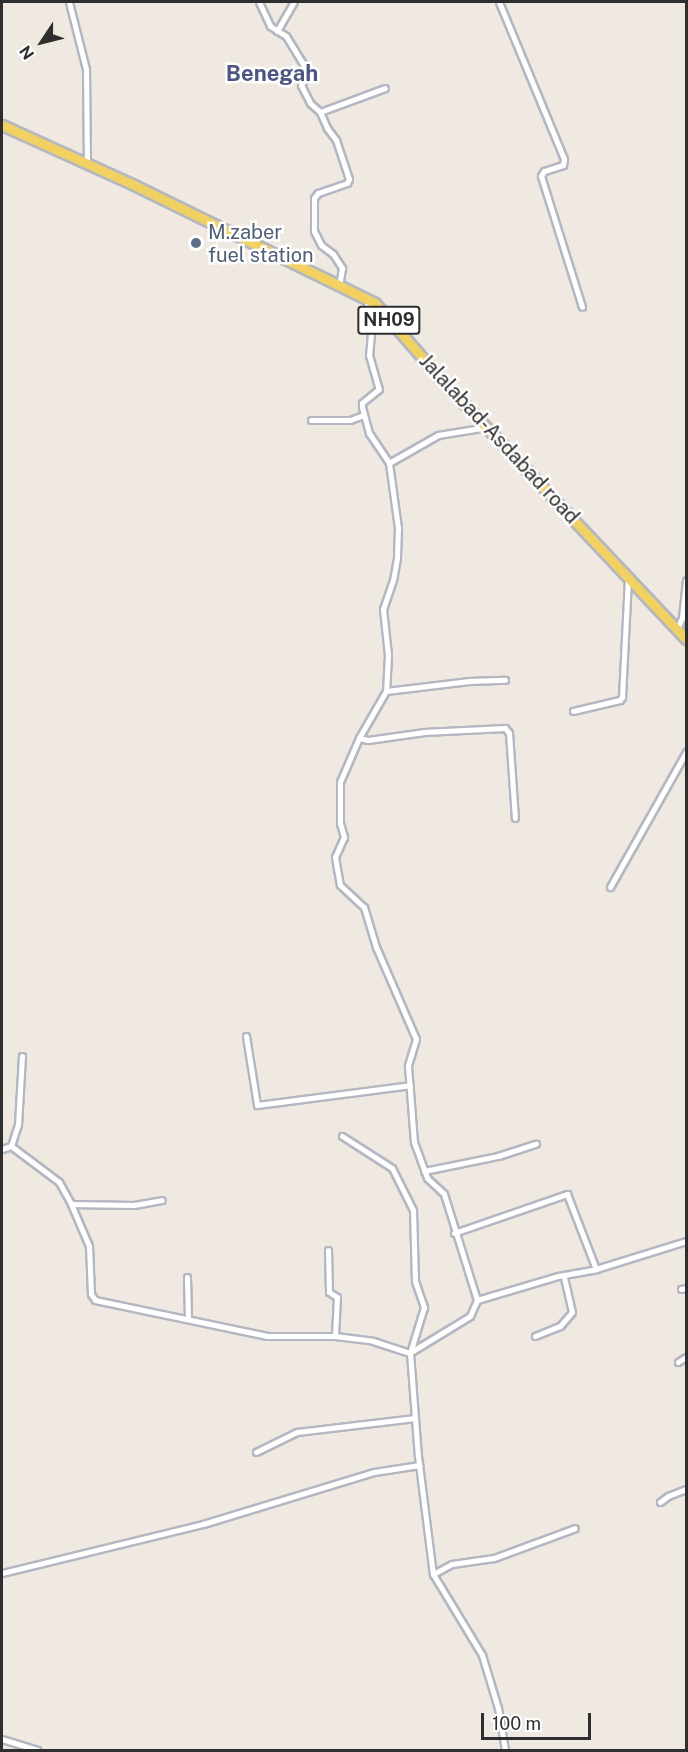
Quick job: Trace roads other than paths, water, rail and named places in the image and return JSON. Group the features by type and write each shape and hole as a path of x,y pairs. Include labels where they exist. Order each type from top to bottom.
{"main road":[{"name":"Jalalabad-Asdabad road","path":"2,125 375,303 439,377 687,639"}],"street":[{"path":"69,2 86,69 87,164"},
{"path":"259,2 270,26 286,36 308,72 301,85 310,103 320,112 327,128 336,140 349,179 347,183 318,194 314,198 314,231 321,245 333,254 342,268 339,286"},
{"path":"277,31 294,2"},
{"path":"499,2 564,159 563,165 544,171 541,176 582,307"},
{"path":"320,112 385,88"},
{"path":"10,1146 58,1182 71,1204 89,1246 91,1294 95,1300 267,1336 335,1336 373,1341 410,1353 470,1316 477,1300 454,1233 444,1194 427,1178 414,1142 408,1066 416,1039 376,947 364,907 340,885 335,857 344,837 340,824 340,782 359,738 386,691 388,655 383,609 393,580 398,528 389,463 369,433 362,403 379,389 369,355 372,322 366,299"},
{"path":"311,420 350,420 364,415"},
{"path":"389,463 438,435 487,427"},
{"path":"573,711 620,700 622,697 628,579"},
{"path":"677,628 682,618 687,580"},
{"path":"386,691 469,681 505,680"},
{"path":"359,738 368,740 424,732 505,728 509,733 515,818"},
{"path":"610,887 687,752"},
{"path":"246,1036 257,1105 410,1085"},
{"path":"2,1149 10,1146 18,1125 22,1056"},
{"path":"342,1136 392,1168 413,1210 415,1281 424,1307 410,1353 419,1465 433,1574 482,1655 498,1708 505,1750"},
{"path":"424,1171 498,1156 537,1144"},
{"path":"454,1233 567,1194 596,1269"},
{"path":"71,1204 134,1205 162,1200"},
{"path":"477,1300 558,1276 564,1277 596,1269 687,1241"},
{"path":"328,1250 329,1290 337,1297 335,1336"},
{"path":"187,1277 188,1319"},
{"path":"536,1336 560,1326 572,1312 564,1277"},
{"path":"678,1362 687,1357"},
{"path":"256,1452 297,1432 415,1419"},
{"path":"2,1573 203,1524 374,1472 419,1465"},
{"path":"660,1502 668,1496 687,1489"},
{"path":"433,1574 452,1564 494,1558 575,1528"},
{"path":"2,1739 37,1750"}],"place":[{"name":"M.zaber fuel station","path":"196,243"}],"district":[{"name":"Benegah","path":"272,74"}]}
